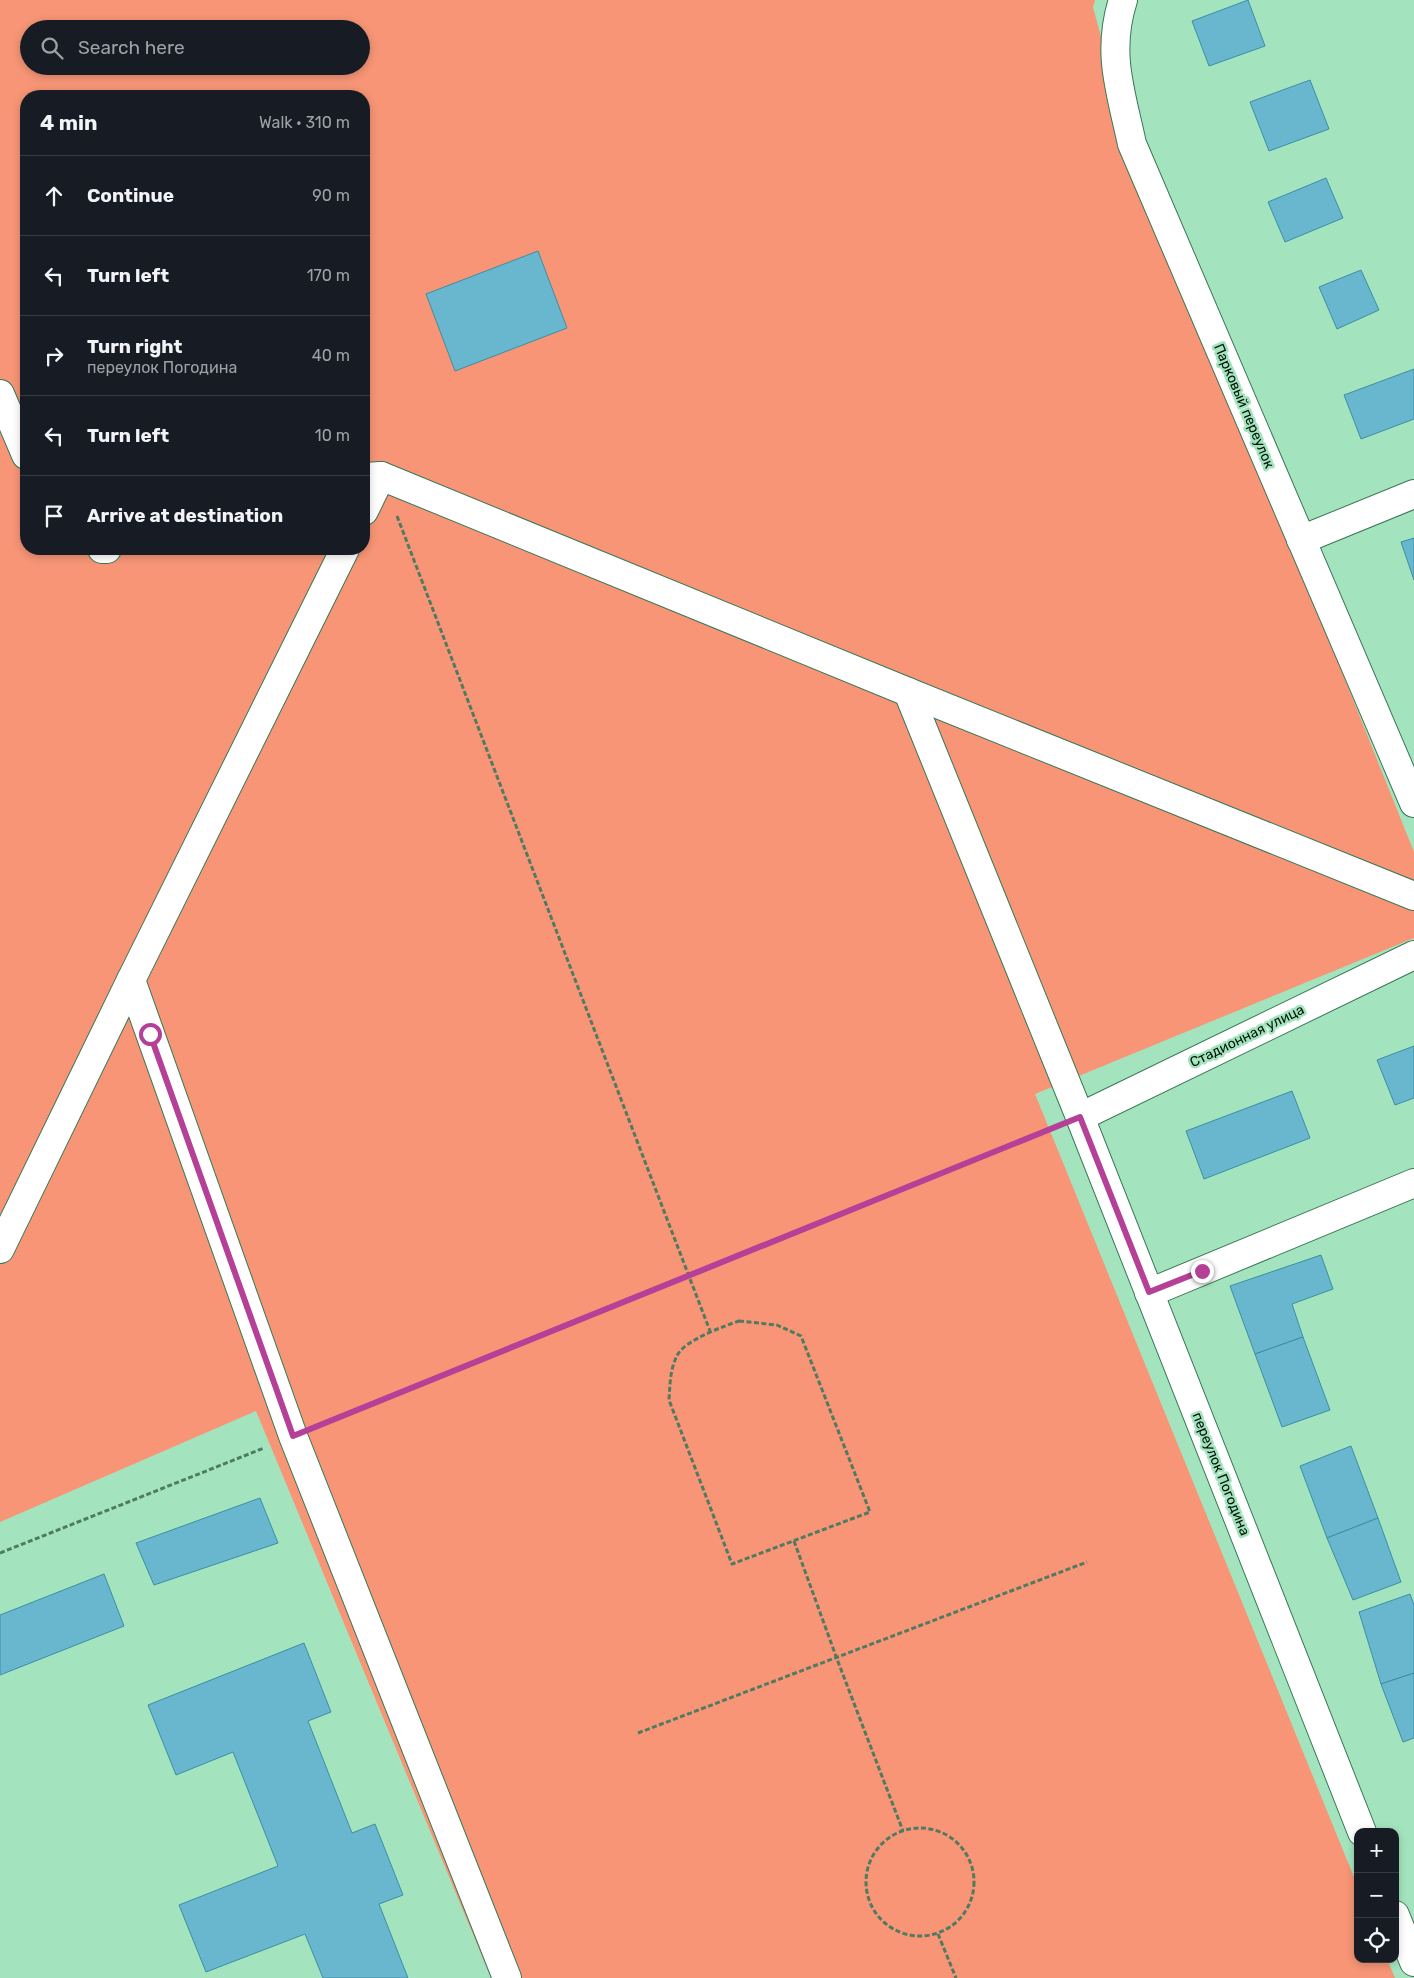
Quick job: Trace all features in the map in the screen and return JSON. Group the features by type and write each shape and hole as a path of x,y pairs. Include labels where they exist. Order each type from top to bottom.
{"street":[{"name":"Парковый переулок","path":"1123,0 1116,21 1114,63 1132,144 1414,803"},
{"path":"0,394 20,441"},
{"path":"372,477 1414,896"},
{"path":"1301,540 1414,494"},
{"path":"0,1250 131,980 342,555"},
{"name":"переулок Погодина","path":"908,692 1080,1117 1360,1828"},
{"name":"Стадионная улица","path":"1080,1117 1414,955"},
{"path":"131,980 293,1436 507,1978"},
{"path":"1149,1292 1414,1184"},
{"path":"1396,1918 1414,1962"}],"path":[{"path":"372,477 710,1331"},
{"path":"0,1553 1080,1117"},
{"path":"739,1321 777,1324 801,1336 870,1512 732,1564 669,1400 670,1375 679,1352 710,1331 739,1321"},
{"path":"794,1541 902,1831"},
{"path":"638,1733 837,1659 1087,1562"},
{"path":"915,1828 934,1829 951,1837 963,1849 972,1864 975,1881 972,1898 965,1913 953,1926 938,1934 920,1937 901,1934 885,1925 873,1911 866,1894 865,1875 870,1858 882,1843 897,1832 902,1831 915,1828"},
{"path":"938,1934 956,1978"}],"shaded area":[{"path":"0,0 1095,0 1093,7 1129,140 1414,852 1414,938 1035,1094 1354,1877 1354,1963 1389,1963 1395,1978 491,1978 256,1411 0,1522"}],"building":[{"path":"1248,0 1265,46 1209,66 1192,21"},
{"path":"1310,80 1329,129 1269,151 1250,102"},
{"path":"1326,178 1343,218 1285,242 1268,202"},
{"path":"538,251 567,328 455,371 426,294"},
{"path":"1361,270 1379,310 1337,329 1319,287"},
{"path":"1414,369 1414,419 1361,439 1344,395"},
{"path":"1414,538 1414,580 1401,542"},
{"path":"1414,1046 1414,1098 1395,1105 1377,1060"},
{"path":"1292,1091 1310,1138 1204,1179 1186,1131"},
{"path":"1321,1255 1333,1289 1292,1304 1303,1337 1255,1354 1230,1286"},
{"path":"1303,1337 1330,1410 1282,1427 1255,1354"},
{"path":"1351,1446 1378,1518 1327,1538 1300,1466"},
{"path":"260,1498 278,1543 154,1585 136,1543"},
{"path":"1378,1518 1401,1582 1353,1600 1327,1538"},
{"path":"104,1574 124,1626 0,1675 0,1615"},
{"path":"1410,1594 1414,1605 1414,1673 1381,1684 1359,1612"},
{"path":"304,1643 331,1712 308,1721 352,1833 375,1824 403,1895 379,1904 408,1978 323,1978 305,1934 206,1972 179,1905 278,1866 233,1752 176,1775 148,1705"},
{"path":"1414,1673 1414,1738 1403,1742 1381,1684"}],"route":[{"path":"150,1034 293,1436 1080,1117 1149,1292 1202,1271"}]}
